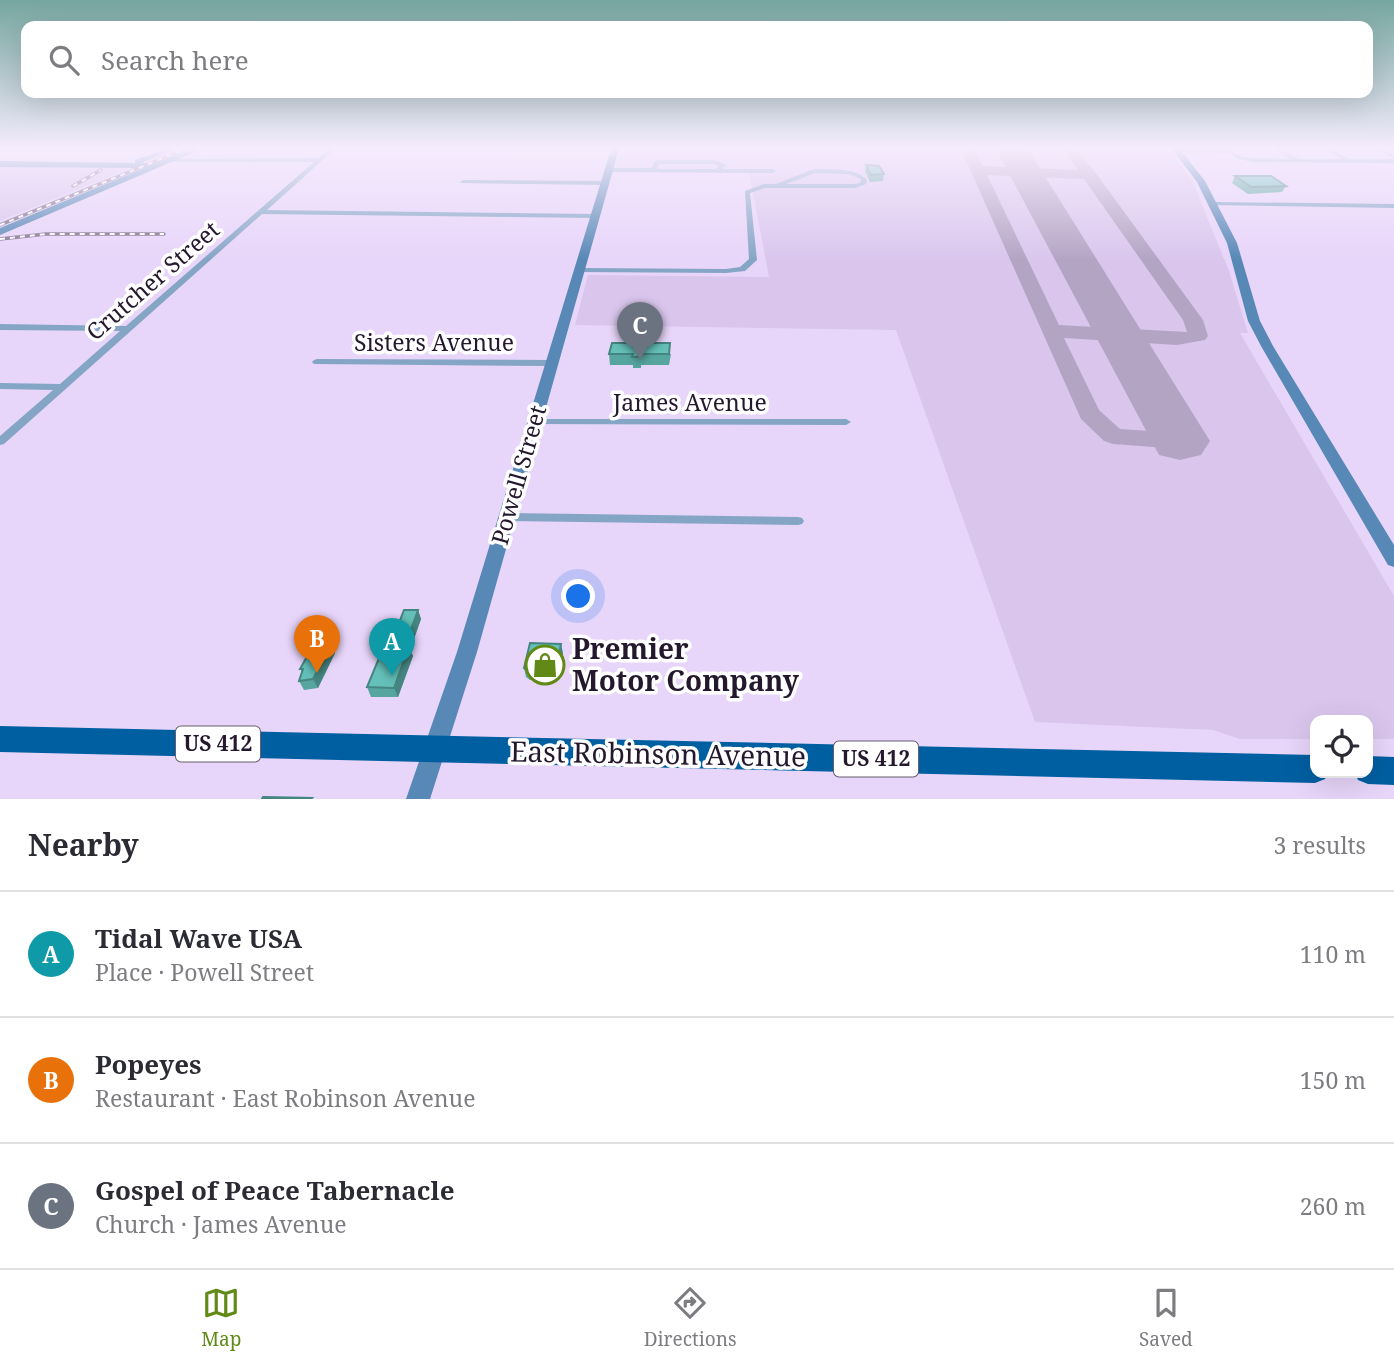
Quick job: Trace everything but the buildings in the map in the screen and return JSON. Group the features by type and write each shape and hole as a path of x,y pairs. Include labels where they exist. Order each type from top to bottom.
{"highway":[{"name":"East Robinson Avenue","path":"0,739 1310,769"},
{"path":"1373,770 1394,771"}],"street":[{"path":"0,232 108,186"},
{"name":"Crutcher Street","path":"0,442 289,186"},
{"name":"Powell Street","path":"418,799 436,749 605,186"},
{"path":"580,270 726,271 747,267 753,257 745,193 753,188 768,186"},
{"path":"793,186 854,186"},
{"path":"1204,186 1236,254 1246,297 1265,343 1394,560"},
{"path":"1214,204 1394,206"},
{"path":"260,212 596,216"},
{"path":"0,327 129,329"},
{"name":"Sisters Avenue","path":"317,362 551,363"},
{"path":"0,386 62,387"},
{"name":"James Avenue","path":"534,422 846,422"},
{"path":"506,517 798,521"}],"shaded area":[{"path":"0,186 86,186 0,221"},
{"path":"752,186 1195,186 1229,271 1248,333 1240,333 1394,596 1394,739 1373,739 1373,715 1310,715 1310,739 1240,739 1213,730 1035,722 896,330 575,325 588,275 769,277"}],"taxiway":[{"path":"985,186 1051,331"},
{"path":"1051,331 1177,339 1198,336 1193,320 1097,186"},
{"path":"1051,331 1089,414 1113,436 1180,441"}],"runway":[{"path":"1033,186 1180,441"}],"railway":[{"path":"0,225 94,186"},
{"path":"0,239 46,234 164,234"}],"place":[{"name":"Gospel of Peace Tabernacle","path":"640,360"},
{"name":"Premier Motor Company","path":"545,665"},
{"name":"Popeyes","path":"317,673"},
{"name":"Tidal Wave USA","path":"392,676"}]}
